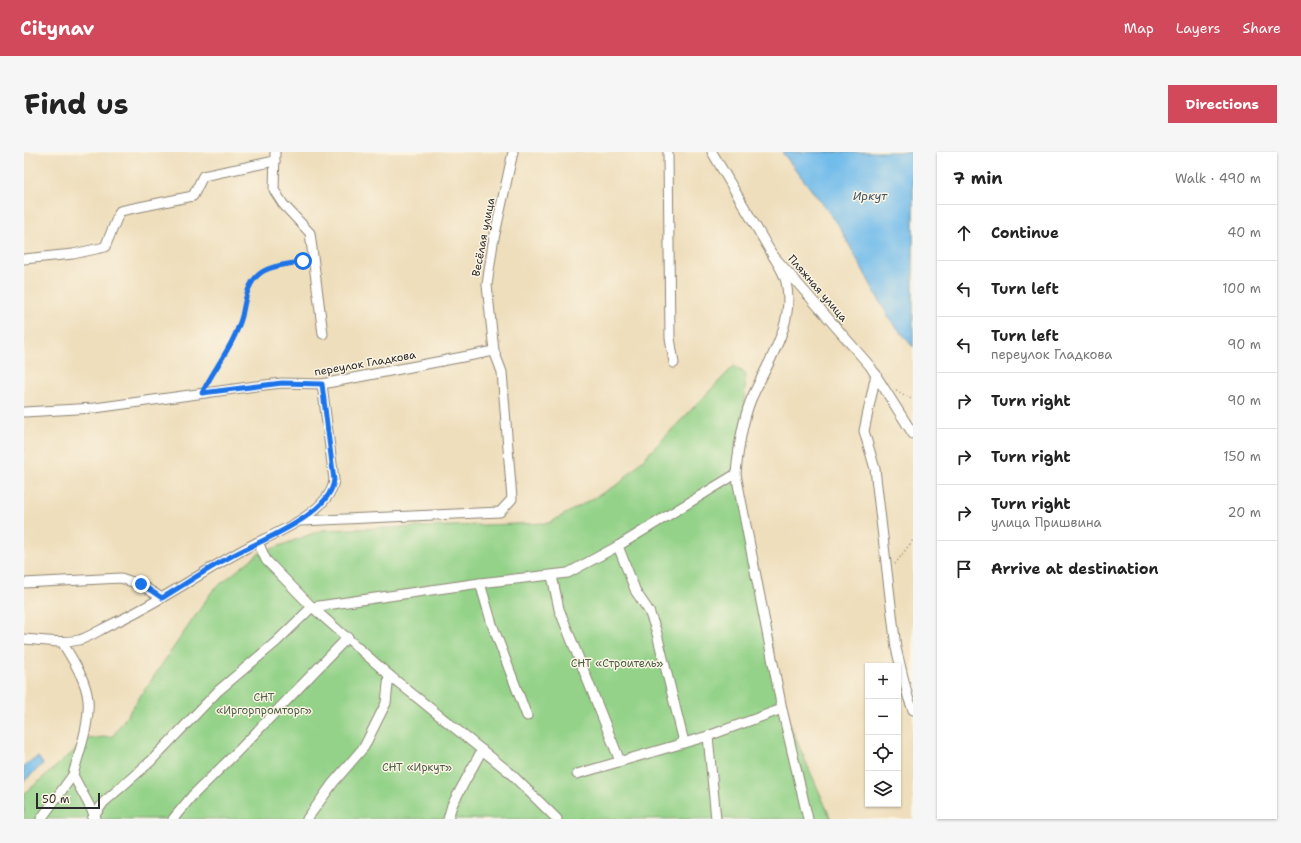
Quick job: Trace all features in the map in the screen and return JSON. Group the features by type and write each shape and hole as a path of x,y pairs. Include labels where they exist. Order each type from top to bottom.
{"street":[{"name":"Весёлая улица","path":"301,521 500,512 512,499 502,372 494,351 487,285 493,243 513,152"},
{"path":"668,152 670,338 674,363"},
{"name":"Пляжная улица","path":"712,152 772,254 876,374 913,434"},
{"path":"24,259 73,254 105,247 120,212 193,196 203,176 275,157 274,190 283,204 310,233 323,334"},
{"path":"772,254 786,280 788,303 787,320 750,403 738,453 736,474 782,709 808,819"},
{"name":"переулок Гладкова","path":"24,412 95,408 282,383 322,384 494,351"},
{"path":"876,374 864,431 874,469 896,648 908,697 913,710"},
{"path":"24,639 62,642 79,640 144,610 229,557 301,521 330,494 333,488 334,480 322,384"},
{"path":"94,818 104,802 151,761 218,691 276,642 312,607 480,583 568,573 618,546 736,474"},
{"path":"258,542 266,560 312,607 348,637 389,676 508,771 557,819"},
{"path":"618,546 636,592 649,612 656,630 684,742"},
{"path":"552,576 559,609 620,761"},
{"path":"24,583 121,578 141,584 162,598"},
{"path":"480,583 492,624 527,716"},
{"path":"172,819 192,796 238,751 348,637"},
{"path":"41,819 73,775 86,727 88,700 79,671 62,642"},
{"path":"307,819 333,783 364,747 386,703 389,676"},
{"path":"577,774 708,736 782,709"},
{"path":"708,736 716,819"},
{"path":"448,819 452,805 482,750"},
{"path":"73,775 94,818"}],"path":[{"path":"202,393 235,337 250,286 257,276 271,268 288,266 303,261 306,257"},
{"path":"887,569 896,563 913,540"}],"green space":[{"name":"СНТ «Строитель»","path":"734,366 746,374 739,479 785,714 831,819 24,819 24,794 88,739 113,736 213,590 258,554 322,530 549,523 619,484"}],"water":[{"name":"Иркут","path":"782,152 913,152 913,347 889,318 838,224"},
{"path":"38,757 43,764 24,781 24,766"}],"route":[{"path":"141,584 162,598 229,557 301,521 330,494 333,488 334,480 322,384 282,383 202,393 209,378 235,337 250,286 257,276 271,268 288,266 303,261"}],"park label":[{"name":"СНТ «Иргорпромторг»","path":"264,703"},
{"name":"СНТ «Иркут»","path":"417,767"}]}
